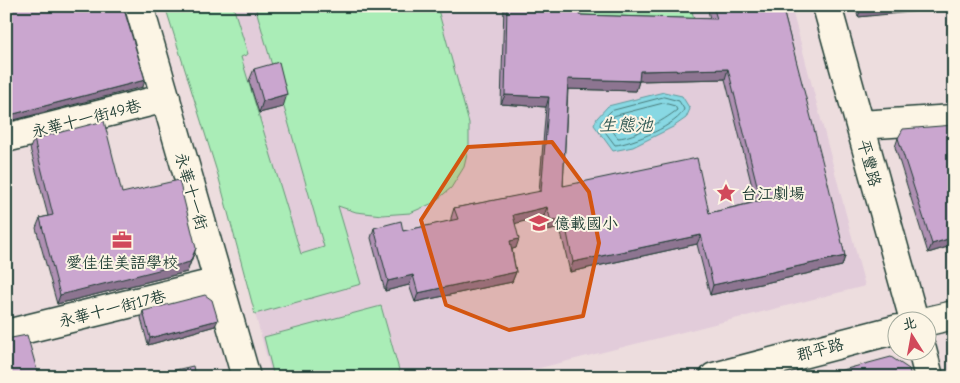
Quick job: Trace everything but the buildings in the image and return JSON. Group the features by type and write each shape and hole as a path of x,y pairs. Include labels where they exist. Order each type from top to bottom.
{"street":[{"name":"永華十一街","path":"139,6 246,377"},
{"name":"平豐路","path":"827,6 911,310"},
{"name":"永華十一街49巷","path":"6,138 166,98"},
{"path":"860,124 954,119"},
{"name":"永華十一街17巷","path":"6,334 218,282"},
{"path":"938,319 954,315"},
{"name":"郡平路","path":"714,377 888,332"},
{"path":"925,360 929,377"}],"highlighted area":[{"path":"552,142 589,192 599,243 583,316 509,330 446,305 421,220 468,147"}],"shaded area":[{"name":"億載國小","path":"165,6 791,6 865,286 504,377 272,377 218,175"}],"green space":[{"path":"165,6 233,6 248,54 241,57 301,254 324,247 255,6 437,6 469,123 469,146 464,167 451,188 433,203 410,213 382,215 356,212 338,206 361,284 255,314 218,175"},
{"path":"581,6 691,6 694,20 581,20"},
{"path":"381,306 401,377 274,377 264,337"}],"water":[{"name":"生態池","path":"664,92 682,96 690,109 686,118 673,127 633,147 613,151 594,125 597,118 608,106"}],"place":[{"name":"台江劇場","path":"726,193"},
{"name":"億載國小","path":"539,223"},
{"name":"愛佳佳美語學校","path":"122,240"}]}
